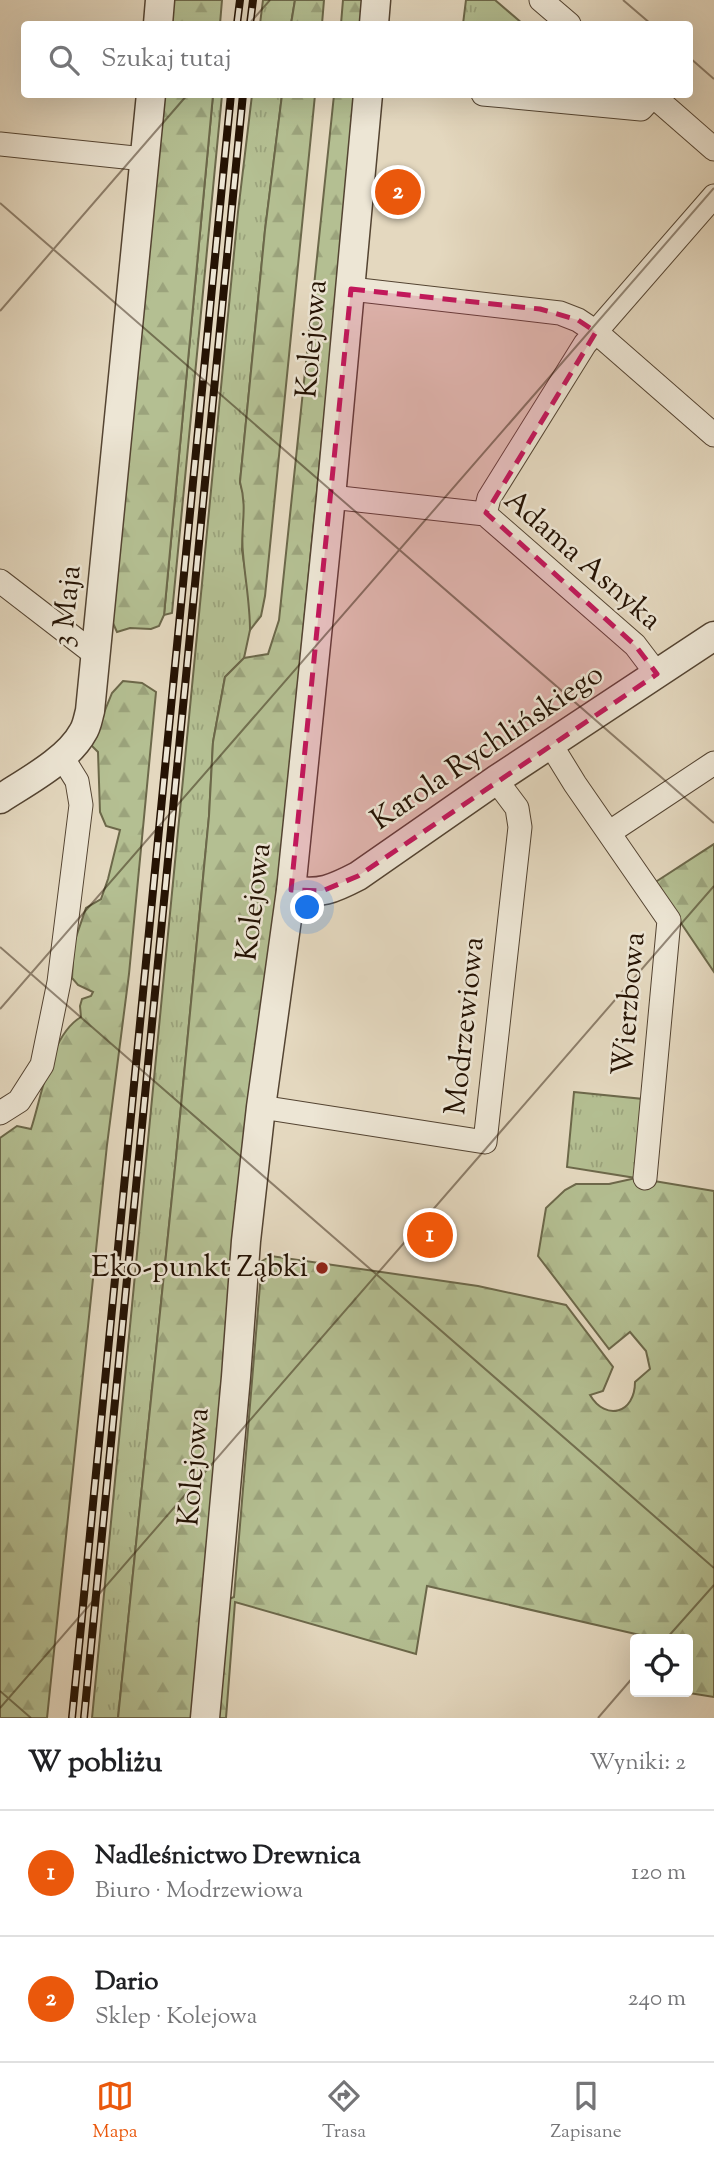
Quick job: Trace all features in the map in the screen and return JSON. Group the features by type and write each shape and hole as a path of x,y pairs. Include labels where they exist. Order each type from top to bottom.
{"street":[{"path":"158,21 160,0"},
{"path":"374,21 376,0"},
{"path":"541,0 566,21"},
{"name":"3 Maja","path":"0,799 62,757 83,733 87,723 151,98"},
{"name":"Kolejowa","path":"205,1718 246,1241 261,1107 291,890 368,98"},
{"path":"522,98 641,110 650,98"},
{"path":"655,98 714,149"},
{"path":"0,144 144,159"},
{"path":"485,514 489,498 585,344 714,196"},
{"path":"351,289 550,311 578,320 596,332 714,435"},
{"name":"Adama Asnyka","path":"331,496 485,514 635,645 657,674"},
{"path":"0,581 96,655"},
{"name":"Karola Rychlińskiego","path":"291,890 311,894 341,885 358,876 496,780 714,636"},
{"name":"Wierzbowa","path":"551,745 669,920 645,1178"},
{"path":"9,1107 42,1065 59,982 80,827 80,792 77,781 62,757"},
{"path":"610,832 714,763"},
{"name":"Modrzewiowa","path":"261,1107 485,1142 520,827 517,808 496,780"}],"highlighted area":[{"path":"351,289 540,309 578,320 596,332 486,513 635,645 657,674 358,876 322,891 291,890"}],"green space":[{"path":"171,0 222,0 220,21 169,21"},
{"path":"263,0 295,0 292,21 260,21"},
{"path":"295,0 324,0 322,21 292,21"},
{"path":"343,0 365,0 363,21 341,21"},
{"path":"466,0 495,0 520,21 463,21"},
{"path":"162,98 213,98 164,615 159,626 151,629 130,628 117,632 112,621"},
{"path":"213,98 222,98 172,613 164,615"},
{"path":"252,98 282,98 265,230 240,482 245,500 242,550 250,601 250,630 244,658 225,677 213,742 209,816 176,1158 118,1718 92,1718 238,212"},
{"path":"282,98 315,98 265,596 261,616 250,630 242,544 243,501 240,482 265,230"},
{"path":"334,98 356,98 196,1718 118,1718 176,1158 209,816 213,742 225,677 244,658 268,654 279,620"},
{"path":"123,681 142,683 156,692 129,974 107,1145 47,1718 0,1718 0,1138 17,1126 31,1129 54,1052 70,1026 81,1017 82,999 91,996 93,992 78,985 72,978 74,943 86,908 101,899 120,830 106,826 100,812 98,752 91,745 112,693"},
{"path":"714,844 714,972 654,883"},
{"path":"574,1092 643,1099 636,1178 567,1167"},
{"path":"636,1178 714,1191 714,1697 693,1694 693,1634 636,1634 427,1586 416,1654 235,1602 226,1718 213,1718 224,1601 234,1597 262,1261 271,1256 478,1286 566,1305 613,1367 603,1391 590,1395 604,1409 618,1410 630,1401 635,1382 650,1369 646,1351 630,1332 609,1349 538,1256 546,1208 565,1190 576,1184 609,1184"}],"railway":[{"path":"237,21 240,0"},
{"path":"250,21 253,0"},
{"path":"72,1718 231,98"},
{"path":"84,1718 243,98"}],"place":[{"name":"Dario","path":"398,192"},
{"name":"Nadleśnictwo Drewnica","path":"430,1235"},
{"name":"Eko-punkt Ząbki","path":"322,1268"}]}
